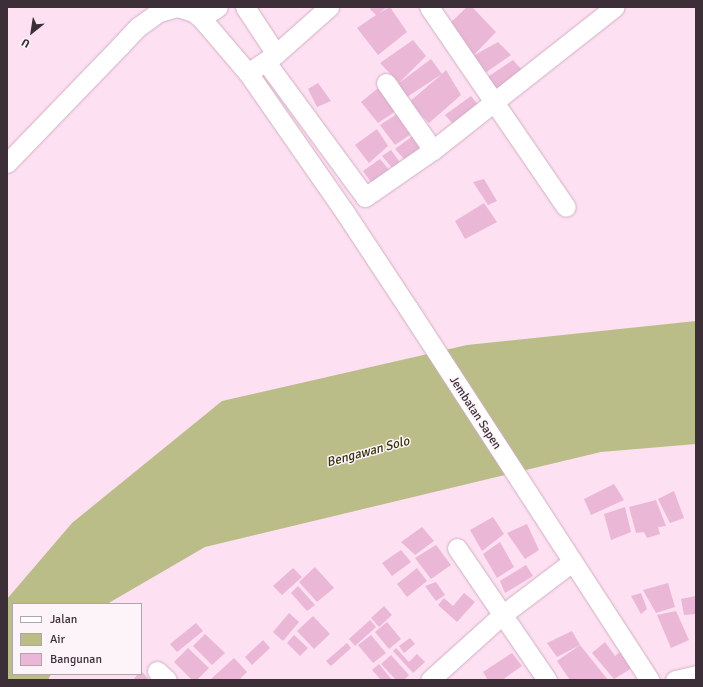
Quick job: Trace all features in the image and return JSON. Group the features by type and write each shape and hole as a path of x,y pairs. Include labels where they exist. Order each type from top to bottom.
{"street":[{"name":"Jembatan Sapen","path":"7,163 147,20 159,12 177,7 188,9 201,18 248,73 344,211 650,680"},
{"path":"201,18 218,7"},
{"path":"245,7 271,58 366,197"},
{"path":"248,73 271,58 328,7"},
{"path":"429,7 566,207"},
{"path":"344,211 432,150 616,7"},
{"path":"386,83 432,150"},
{"path":"457,548 546,680"},
{"path":"430,680 502,615 572,562"},
{"path":"675,680 696,675"}],"water":[{"name":"Bengawan Solo","path":"696,321 696,444 601,452 205,547 109,603 12,603 12,675 50,675 48,680 7,680 7,599 72,523 222,401 467,345"}],"building":[{"path":"372,7 387,7 379,13 390,7 407,32 378,55 357,28 376,15 370,9"},
{"path":"467,7 472,7 496,32 473,56 447,26"},
{"path":"413,40 426,56 399,83 380,63"},
{"path":"498,42 511,55 485,73 473,56"},
{"path":"431,59 442,74 407,97 396,85"},
{"path":"513,60 523,71 498,92 486,78"},
{"path":"446,70 461,95 429,123 408,103"},
{"path":"318,83 331,101 317,107 308,89"},
{"path":"382,85 399,109 378,123 361,102"},
{"path":"471,96 479,106 453,124 445,115"},
{"path":"400,112 414,132 395,145 380,125"},
{"path":"377,129 388,146 369,163 355,145"},
{"path":"414,135 425,149 406,161 395,149"},
{"path":"391,150 402,165 394,170 382,156"},
{"path":"380,159 391,172 373,185 363,171"},
{"path":"484,179 497,201 488,205 473,182"},
{"path":"484,203 497,222 465,239 455,221"},
{"path":"614,484 624,500 591,515 584,499"},
{"path":"674,491 684,518 670,523 658,499"},
{"path":"656,500 666,526 658,527 660,534 647,538 644,532 636,533 629,507"},
{"path":"625,507 631,532 611,540 604,514"},
{"path":"493,517 504,534 482,551 470,530"},
{"path":"527,524 539,550 525,559 507,533"},
{"path":"422,527 434,541 415,555 401,542"},
{"path":"500,542 514,567 497,578 483,554"},
{"path":"436,545 451,565 431,579 415,558"},
{"path":"401,550 411,562 392,576 382,563"},
{"path":"526,565 533,576 505,593 500,581"},
{"path":"315,567 334,588 317,602 299,582"},
{"path":"293,568 302,577 282,595 273,586"},
{"path":"417,568 427,581 407,597 397,584"},
{"path":"436,582 445,595 436,601 425,586"},
{"path":"668,583 675,607 656,613 643,590"},
{"path":"298,586 315,605 307,611 291,593"},
{"path":"464,593 475,602 457,622 438,605 444,598 453,606"},
{"path":"641,593 647,609 641,614 631,596"},
{"path":"696,596 696,614 684,615 681,599"},
{"path":"384,606 392,615 379,627 371,618"},
{"path":"676,611 689,640 671,648 657,615"},
{"path":"289,613 299,622 283,641 273,632"},
{"path":"313,616 330,634 314,649 297,631"},
{"path":"370,620 376,627 355,646 349,639"},
{"path":"387,622 401,639 389,649 375,632"},
{"path":"196,623 203,631 177,652 170,644"},
{"path":"572,631 580,645 557,657 547,643"},
{"path":"205,634 225,653 212,665 193,646"},
{"path":"294,635 308,648 300,656 287,643"},
{"path":"371,635 386,653 373,663 358,645"},
{"path":"410,638 415,644 404,653 399,646"},
{"path":"263,640 270,648 252,665 245,657"},
{"path":"605,642 615,656 620,652 632,668 614,679 592,653"},
{"path":"347,643 351,648 331,666 326,661"},
{"path":"580,645 608,680 570,680 557,661"},
{"path":"188,648 209,668 197,680 192,680 174,662"},
{"path":"396,648 409,662 417,654 425,662 413,673 393,651"},
{"path":"512,653 522,666 502,680 488,680 483,672"},
{"path":"391,655 409,675 404,680 396,680 381,664"},
{"path":"234,658 247,672 239,680 210,680"},
{"path":"379,664 392,680 381,680 372,670"},
{"path":"142,672 148,678 147,680 133,680 137,675 142,675"}]}
